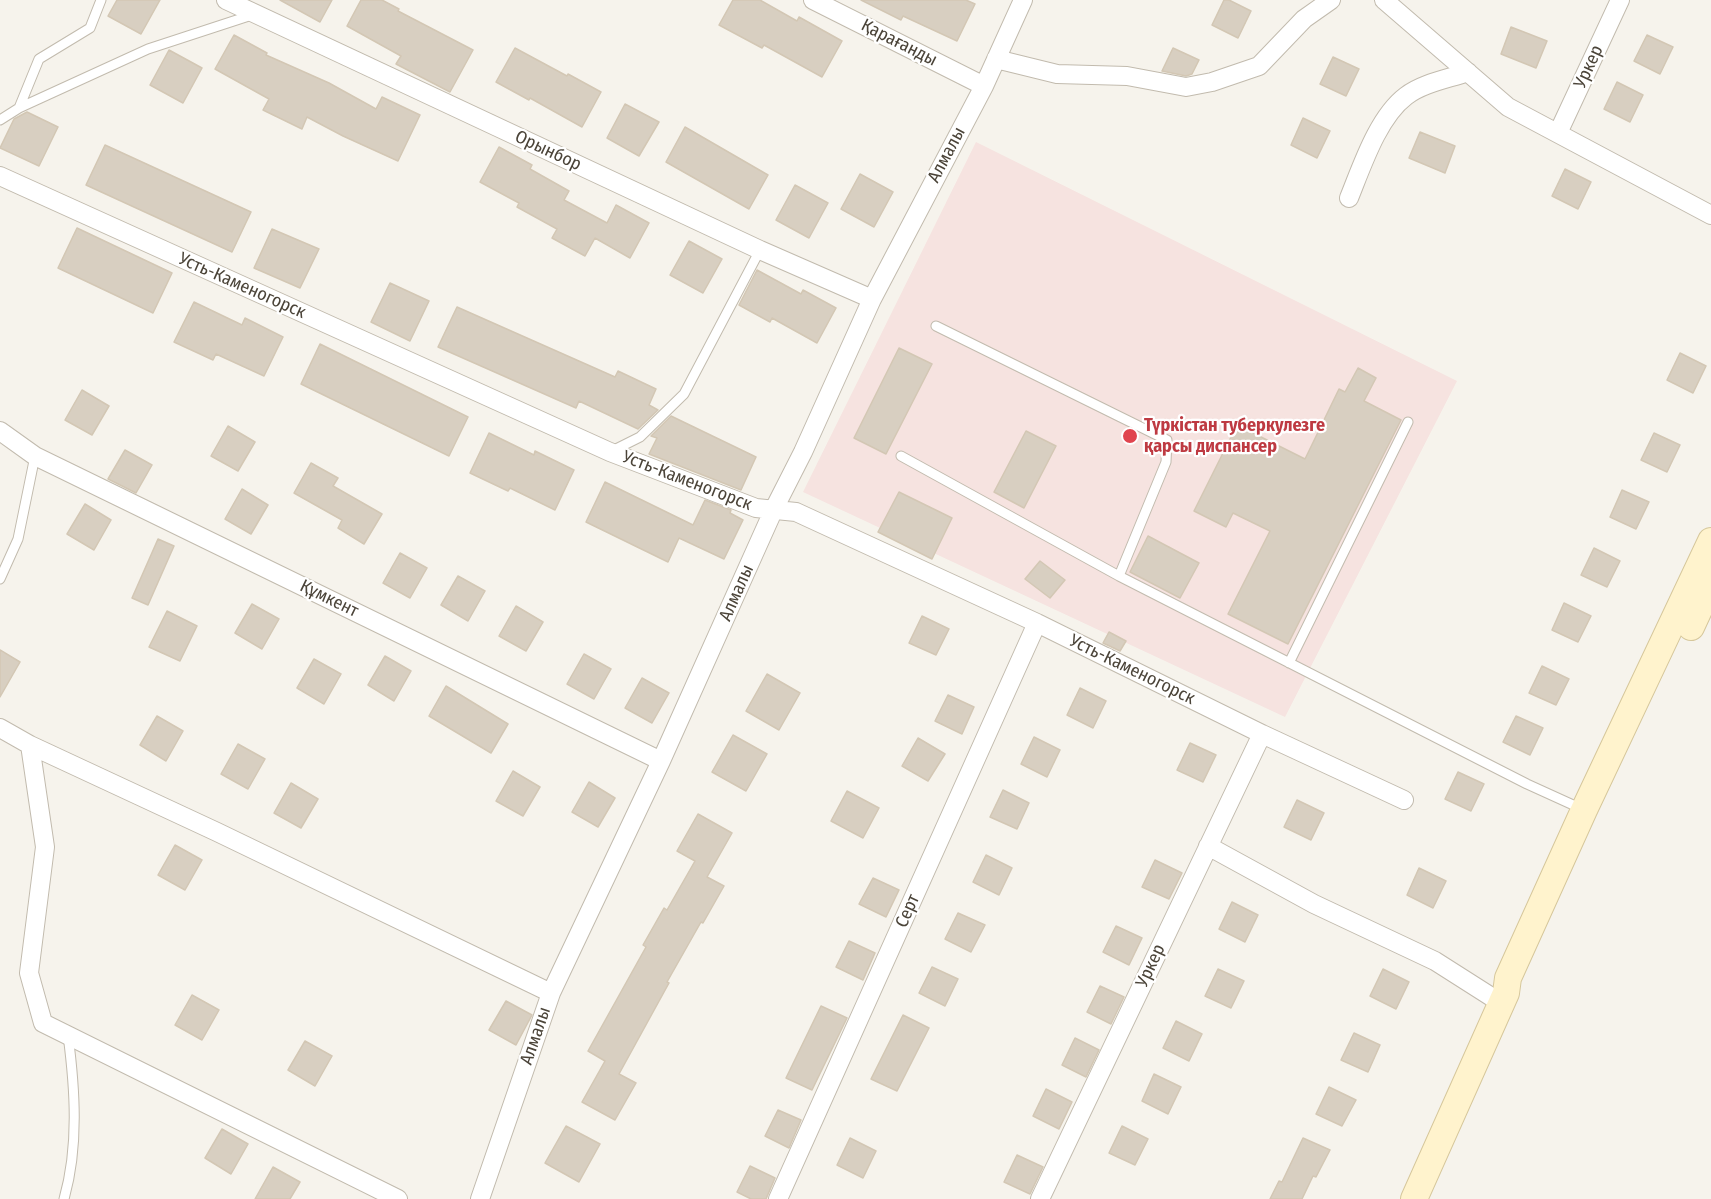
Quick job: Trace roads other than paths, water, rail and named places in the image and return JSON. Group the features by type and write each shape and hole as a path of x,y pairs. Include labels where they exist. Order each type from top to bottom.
{"main road":[{"path":"1414,1199 1503,998 1508,978 1584,810 1711,541"},
{"path":"1503,998 1522,974 1711,584"}],"street":[{"name":"Орынбор","path":"226,0 760,250 872,299"},
{"name":"Қарағанды","path":"813,0 984,86"},
{"name":"Алмалы","path":"480,1199 551,993 662,761 774,509 803,452 872,299 984,86 1023,0"},
{"path":"996,59 1057,74 1127,76 1186,87 1212,82 1259,66 1305,19 1330,0"},
{"path":"1384,0 1508,106 1711,215"},
{"name":"Уркер","path":"1558,133 1620,0"},
{"path":"1349,198 1390,111 1407,95 1468,72"},
{"name":"Усть-Каменогорск","path":"0,176 610,452 756,508 796,512 1037,623 1262,734 1404,800"},
{"name":"Құмкент","path":"0,431 36,456 662,761"},
{"name":"Серт","path":"778,1199 1037,623"},
{"path":"0,728 30,745 551,993"},
{"name":"Уркер","path":"1040,1199 1262,734"},
{"path":"30,745 45,847 28,973 43,1023 399,1199"},
{"path":"1208,846 1314,904 1435,961 1503,998"}],"lane":[{"path":"19,108 39,60 90,28 101,0"},
{"path":"0,120 19,108 148,49 255,14"},
{"path":"610,452 640,437 684,394 760,250"},
{"path":"936,326 1167,440 1166,462 1119,576"},
{"path":"1289,663 1408,422"},
{"path":"0,579 18,539 36,456"},
{"path":"901,456 1119,576 1527,784 1584,810"},
{"path":"64,1199 72,1173 75,1087 68,1035"}],"place":[{"name":"Түркістан туберкулезге қарсы диспансер","path":"1130,436"}]}
